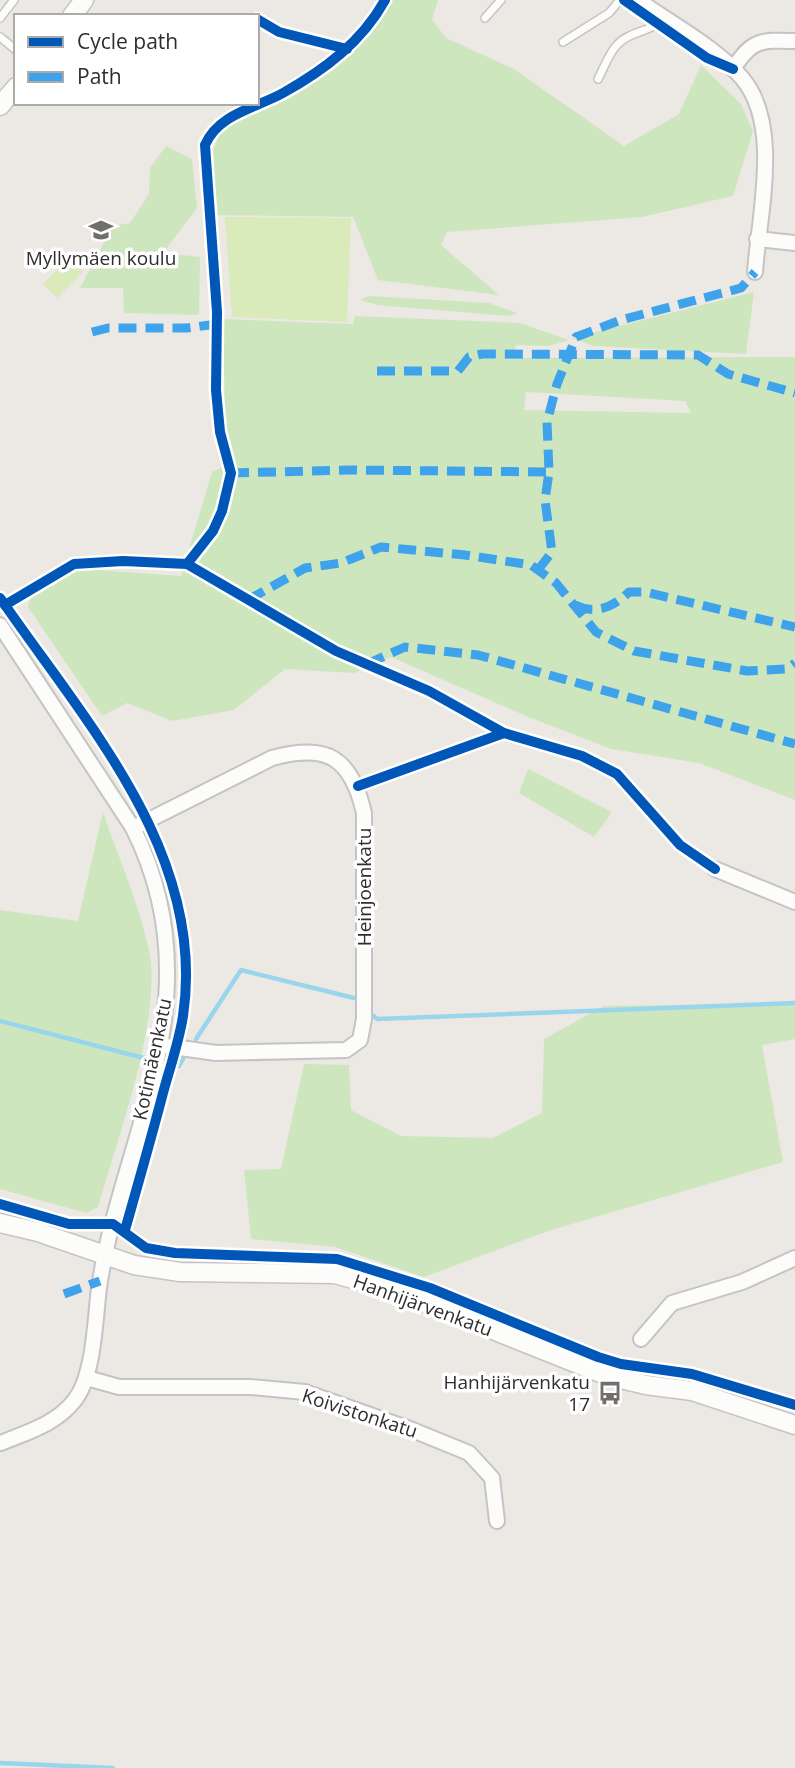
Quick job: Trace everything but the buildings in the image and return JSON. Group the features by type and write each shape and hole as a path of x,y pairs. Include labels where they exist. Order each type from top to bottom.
{"street":[{"path":"638,0 733,69 755,97 765,128 765,161 755,272"},
{"path":"733,69 752,45 766,40 795,41"},
{"path":"0,106 14,88"},
{"path":"757,239 795,243"},
{"name":"Kotimäenkatu","path":"0,625 133,828 148,857 166,937 166,997 159,1045 106,1254 87,1378 75,1400 57,1419 2,1443"},
{"name":"Heinjoenkatu","path":"133,828 272,758 296,751 320,753 342,765 358,786 364,813 364,1019 360,1040 345,1050 216,1053 159,1045"},
{"path":"715,869 795,901"},
{"name":"Hanhijärvenkatu","path":"0,1223 106,1254 134,1265 180,1272 335,1274 359,1280 395,1291 608,1376 646,1385 692,1391 795,1425"},
{"path":"641,1339 671,1303 742,1282 795,1258"},
{"name":"Koivistonkatu","path":"87,1378 119,1387 251,1387 305,1392 410,1429 468,1453 492,1478 497,1521"}],"lane":[{"path":"0,18 14,0"},
{"path":"563,42 609,13 620,0"},
{"path":"485,18 498,1"},
{"path":"598,79 616,45 626,38 655,28 665,19"},
{"path":"0,37 14,48"}],"green space":[{"path":"390,0 438,0 432,19 446,38 514,69 624,146 679,114 701,65 741,104 753,131 733,196 642,217 447,232 441,245 499,295 378,280 353,217 213,215 209,161 222,128 272,106 335,69 386,11"},
{"path":"166,146 192,159 197,208 163,253 200,257 199,315 124,313 123,288 80,288 113,226 130,223 149,194 150,168"},
{"path":"225,217 351,218 347,322 232,317"},
{"path":"69,258 83,272 57,298 43,284"},
{"path":"754,292 746,354 594,346 572,338"},
{"path":"369,296 489,303 517,313 508,316 378,305 360,300"},
{"path":"355,316 520,323 569,340 548,346 515,345 516,358 795,357 795,800 699,763 611,749 526,716 391,657 354,673 285,669 234,710 172,721 127,703 102,716 28,607 32,591 73,568 181,576 212,472 235,462 225,418 223,319 353,324","holes":["526,392 685,401 691,413 524,410"]},
{"path":"528,769 612,812 594,837 519,793"},
{"path":"103,812 140,915 149,950 152,977 144,1043 126,1114 98,1207 86,1213 0,1189 0,910 78,921"},
{"path":"795,1003 795,1039 762,1045 783,1162 548,1231 424,1277 335,1247 251,1239 244,1170 281,1169 304,1064 349,1065 351,1110 401,1136 493,1138 542,1113 544,1039 604,1006"}],"waterway":[{"path":"196,1039 241,970 354,998"},
{"path":"374,1016 377,1019 795,1003"},
{"path":"0,1021 144,1058"},
{"path":"179,1066 183,1059"},
{"path":"0,1763 113,1768"}],"marked path":[{"path":"538,570 552,552 545,500 549,472 547,422 557,384 576,337 621,320 741,288 755,272"},
{"path":"92,332 108,328 187,328 217,324"},
{"path":"377,371 458,371 469,357 482,354 698,355 728,374 795,393"},
{"path":"231,473 353,470 549,472"},
{"path":"248,600 305,568 341,563 381,547 465,555 531,565 556,583 596,632 634,651 747,671 787,669 795,663"},
{"path":"575,605 590,609 604,608 629,592 645,592 795,627"},
{"path":"367,664 405,647 478,655 795,744"},
{"path":"64,1294 100,1281"}],"cycle path":[{"path":"259,104 313,75 341,54 365,29 385,0"},
{"path":"624,0 707,58 733,69"},
{"path":"259,20 279,32 347,49"},
{"path":"0,598 5,605 74,564 123,561 187,564 213,531 222,511 231,473 220,432 216,390 217,312 205,145 211,134 228,119 257,105"},
{"path":"187,564 336,651 429,691 504,733 582,756 617,774 680,845 715,869"},
{"path":"5,605 105,746 134,796 159,848 177,902 186,958 183,1016 125,1230"},
{"path":"358,786 504,733"},
{"path":"0,1204 69,1224 113,1224 146,1248 175,1253 337,1259 430,1288 598,1357 621,1364 692,1374 795,1405"}],"place":[{"name":"Myllymäen koulu","path":"101,230"},
{"name":"Hanhijärvenkatu 17","path":"610,1393"}]}
